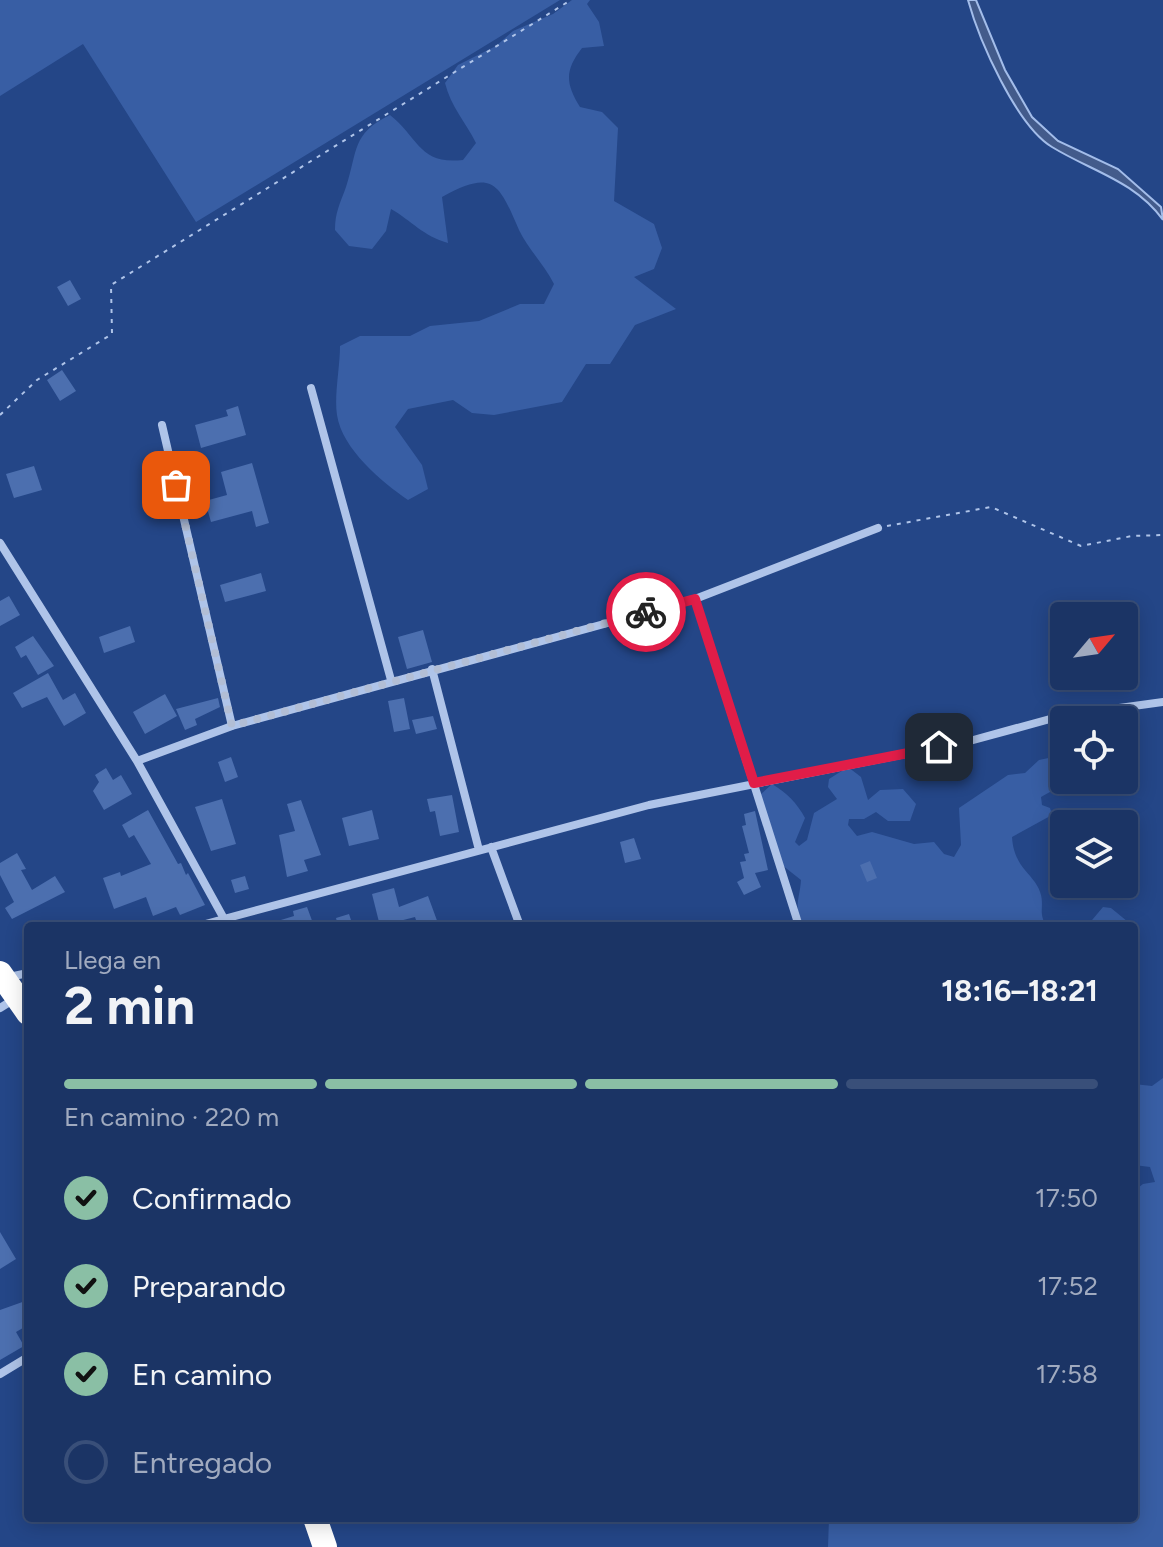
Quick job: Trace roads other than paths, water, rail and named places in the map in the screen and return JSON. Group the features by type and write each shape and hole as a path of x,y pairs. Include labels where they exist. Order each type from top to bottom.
{"highway":[{"path":"316,1522 325,1547"}],"street":[{"path":"311,388 391,680"},
{"path":"162,425 232,726"},
{"path":"137,761 232,726 695,599 878,528"},
{"path":"0,543 137,761 225,922 649,805 966,742 1061,716 1163,702"},
{"path":"695,599 798,922"},
{"path":"432,669 479,850"},
{"path":"491,847 519,922"},
{"path":"15,999 24,981"},
{"path":"0,1374 24,1359"}]}
